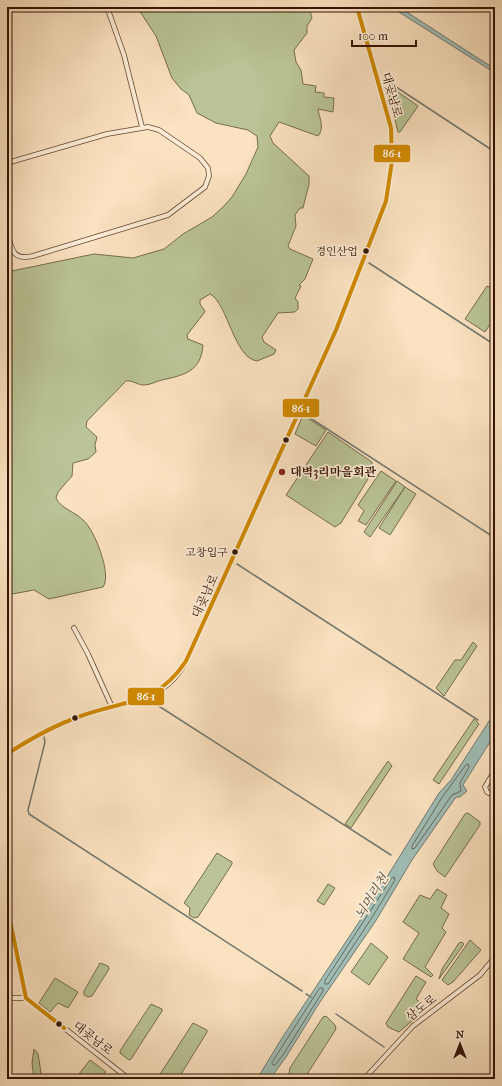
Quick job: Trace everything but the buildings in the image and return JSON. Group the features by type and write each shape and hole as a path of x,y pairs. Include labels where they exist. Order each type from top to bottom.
{"street":[{"path":"107,7 128,67 142,127"},
{"name":"대곶남로","path":"7,754 79,716 157,693 173,680 182,668 325,355 384,209 390,175 391,128 356,7"},
{"path":"7,163 96,137 142,127 156,128 205,162 208,168 209,176 207,184 201,190 176,210 165,216 26,257 20,257 14,253 7,232"},
{"path":"74,628 88,654 112,707"},
{"path":"495,770 485,787 487,792 495,796"},
{"path":"7,906 26,998 7,998"},
{"name":"삼도로","path":"364,1079 413,1026 487,969 495,957"},
{"name":"대곶남로","path":"26,998 129,1079"}],"green space":[{"path":"137,7 309,7 312,18 307,26 307,33 294,50 296,62 301,70 303,84 316,86 315,92 324,93 324,97 334,98 333,112 318,109 321,130 318,136 279,122 270,136 273,143 309,176 309,184 303,208 300,208 295,215 296,226 288,246 290,249 313,259 305,279 299,285 301,286 295,298 298,302 298,309 295,312 278,313 262,337 264,342 276,350 274,354 257,361 249,358 237,341 221,307 216,299 210,294 200,300 200,304 205,311 187,335 188,339 203,345 202,354 195,367 184,374 149,384 142,385 131,381 126,381 87,421 86,427 97,437 95,445 96,452 88,459 73,463 72,476 58,492 56,498 61,505 84,521 93,534 104,563 105,581 103,587 49,599 34,590 7,595 7,369 12,337 7,320 7,272 94,254 133,258 164,249 183,234 212,217 223,207 232,197 246,174 258,147 257,136 248,130 216,123 197,113 189,95 181,89 172,78 156,36"},
{"path":"391,87 418,106 400,132 398,132 388,90"},
{"path":"495,283 495,305 492,310 495,311 495,317 485,332 465,319 487,286 492,288"},
{"path":"303,415 326,430 316,446 295,434"},
{"path":"328,432 372,462 371,474 341,523 335,527 286,495"},
{"path":"381,471 396,481 366,525 358,521 364,511 358,505"},
{"path":"397,481 405,487 370,537 364,532"},
{"path":"405,487 416,494 390,535 379,528"},
{"path":"473,642 477,646 444,696 436,688 455,660 461,660"},
{"path":"474,719 479,724 439,784 433,780"},
{"path":"388,761 392,766 351,828 345,824"},
{"path":"468,813 480,822 480,825 445,877 437,871 433,864 465,814"},
{"path":"217,853 232,862 232,864 198,917 194,918 189,915 190,908 184,903"},
{"path":"328,884 335,888 324,905 317,901"},
{"path":"437,889 447,895 441,908 449,914 442,928 446,932 425,967 433,975 431,977 403,959 419,933 403,922 420,895 430,899"},
{"path":"470,940 481,950 453,982 448,985 442,980"},
{"path":"462,942 464,944 439,979 442,969 459,943"},
{"path":"371,943 388,957 369,985 351,972"},
{"path":"100,963 108,966 109,969 92,996 88,997 84,995 84,991"},
{"path":"416,976 426,982 416,999 427,1008 399,1032 388,1027 386,1023"},
{"path":"55,978 78,992 68,1008 58,1003 50,1012 39,1003"},
{"path":"151,1004 162,1009 162,1011 129,1060 120,1053 120,1051"},
{"path":"326,1016 335,1025 336,1029 304,1079 296,1079 289,1074 290,1068 323,1017"},
{"path":"193,1023 207,1030 207,1032 178,1079 157,1079"},
{"path":"34,1049 38,1054 42,1079 34,1079 32,1063"},
{"path":"90,1060 106,1072 96,1079 75,1079"}],"water":[{"path":"391,7 399,7 495,69 495,73"},
{"path":"495,712 495,734 463,785 467,791 460,797 456,797 412,860 375,922 320,1002 286,1057 270,1079 257,1079 282,1038 359,922 439,793 451,780"}],"waterway":[{"path":"384,79 495,152"},
{"path":"369,263 495,345"},
{"path":"304,414 495,538"},
{"path":"237,564 478,720"},
{"path":"154,703 391,855"},
{"path":"44,737 45,742 28,810 29,814 302,991"},
{"path":"306,994 311,997"},
{"path":"336,1014 384,1047"}],"transit line":[{"name":"86-1","path":"7,754 43,733 71,720 152,694 164,686 186,661 336,330 386,201 392,161 391,128 357,7"},
{"name":"86-1","path":"7,906 26,998 64,1028"}],"place":[{"name":"경인산업","path":"366,251"},
{"name":"대벽3리마을회관","path":"282,472"},
{"name":"고창입구","path":"235,552"}],"water label":[{"name":"뇌머리천","path":"371,896"}]}
